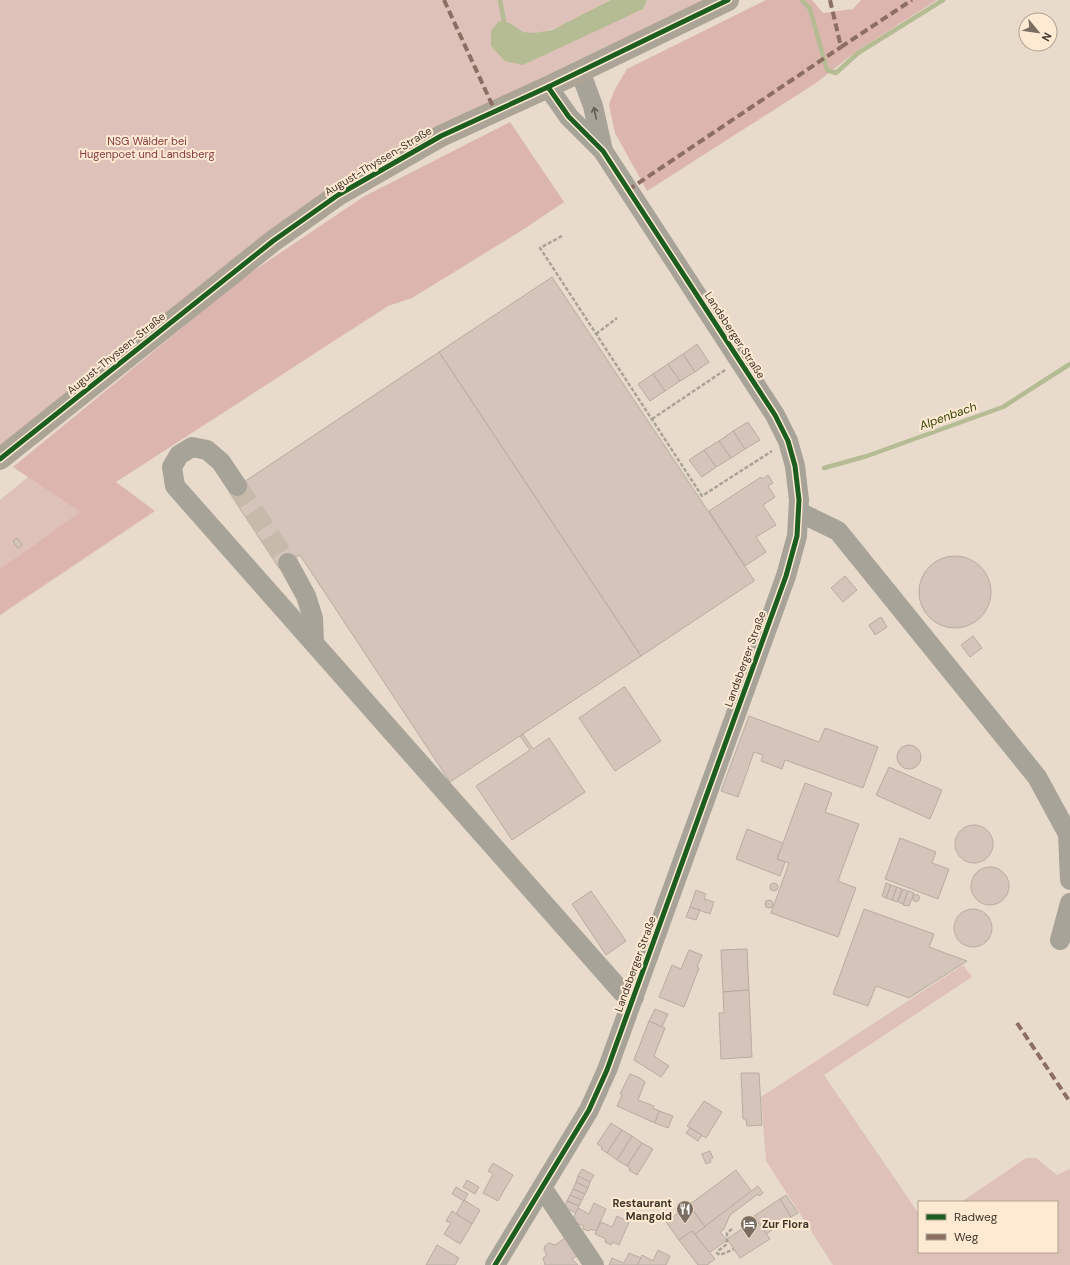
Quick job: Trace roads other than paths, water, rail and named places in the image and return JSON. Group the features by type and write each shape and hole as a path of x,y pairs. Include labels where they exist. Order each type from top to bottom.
{"main road":[{"name":"August-Thyssen-Straße","path":"0,459 273,241 338,196 441,136 548,88 580,71 728,0"}],"street":[{"name":"Landsberger Straße","path":"580,71 593,106 603,151"},
{"name":"Landsberger Straße","path":"495,1265 543,1189 589,1110 607,1070 786,576 797,536 799,512 795,466 788,441 775,416 603,151 569,116 548,88"},
{"path":"237,486 221,462 207,450 192,447 179,454 172,467 175,486 622,992 634,997"},
{"path":"799,512 838,531 1037,777 1068,834 1070,880"},
{"path":"288,563 306,596 312,618 314,643"},
{"path":"1060,940 1070,902"},
{"path":"543,1189 594,1265"}],"waterway":[{"path":"500,0 504,22"},
{"path":"802,0 810,9 827,70 836,73 858,53 943,0"},
{"name":"Alpenbach","path":"824,468 867,456 1003,407 1070,364"}],"tunnel":[{"path":"237,486 288,563"}],"place":[{"name":"Restaurant Mangold","path":"685,1224"},
{"name":"Zur Flora","path":"749,1239"}],"park label":[{"name":"NSG Wälder bei Hugenpoet und Landsberg","path":"147,147"}]}
